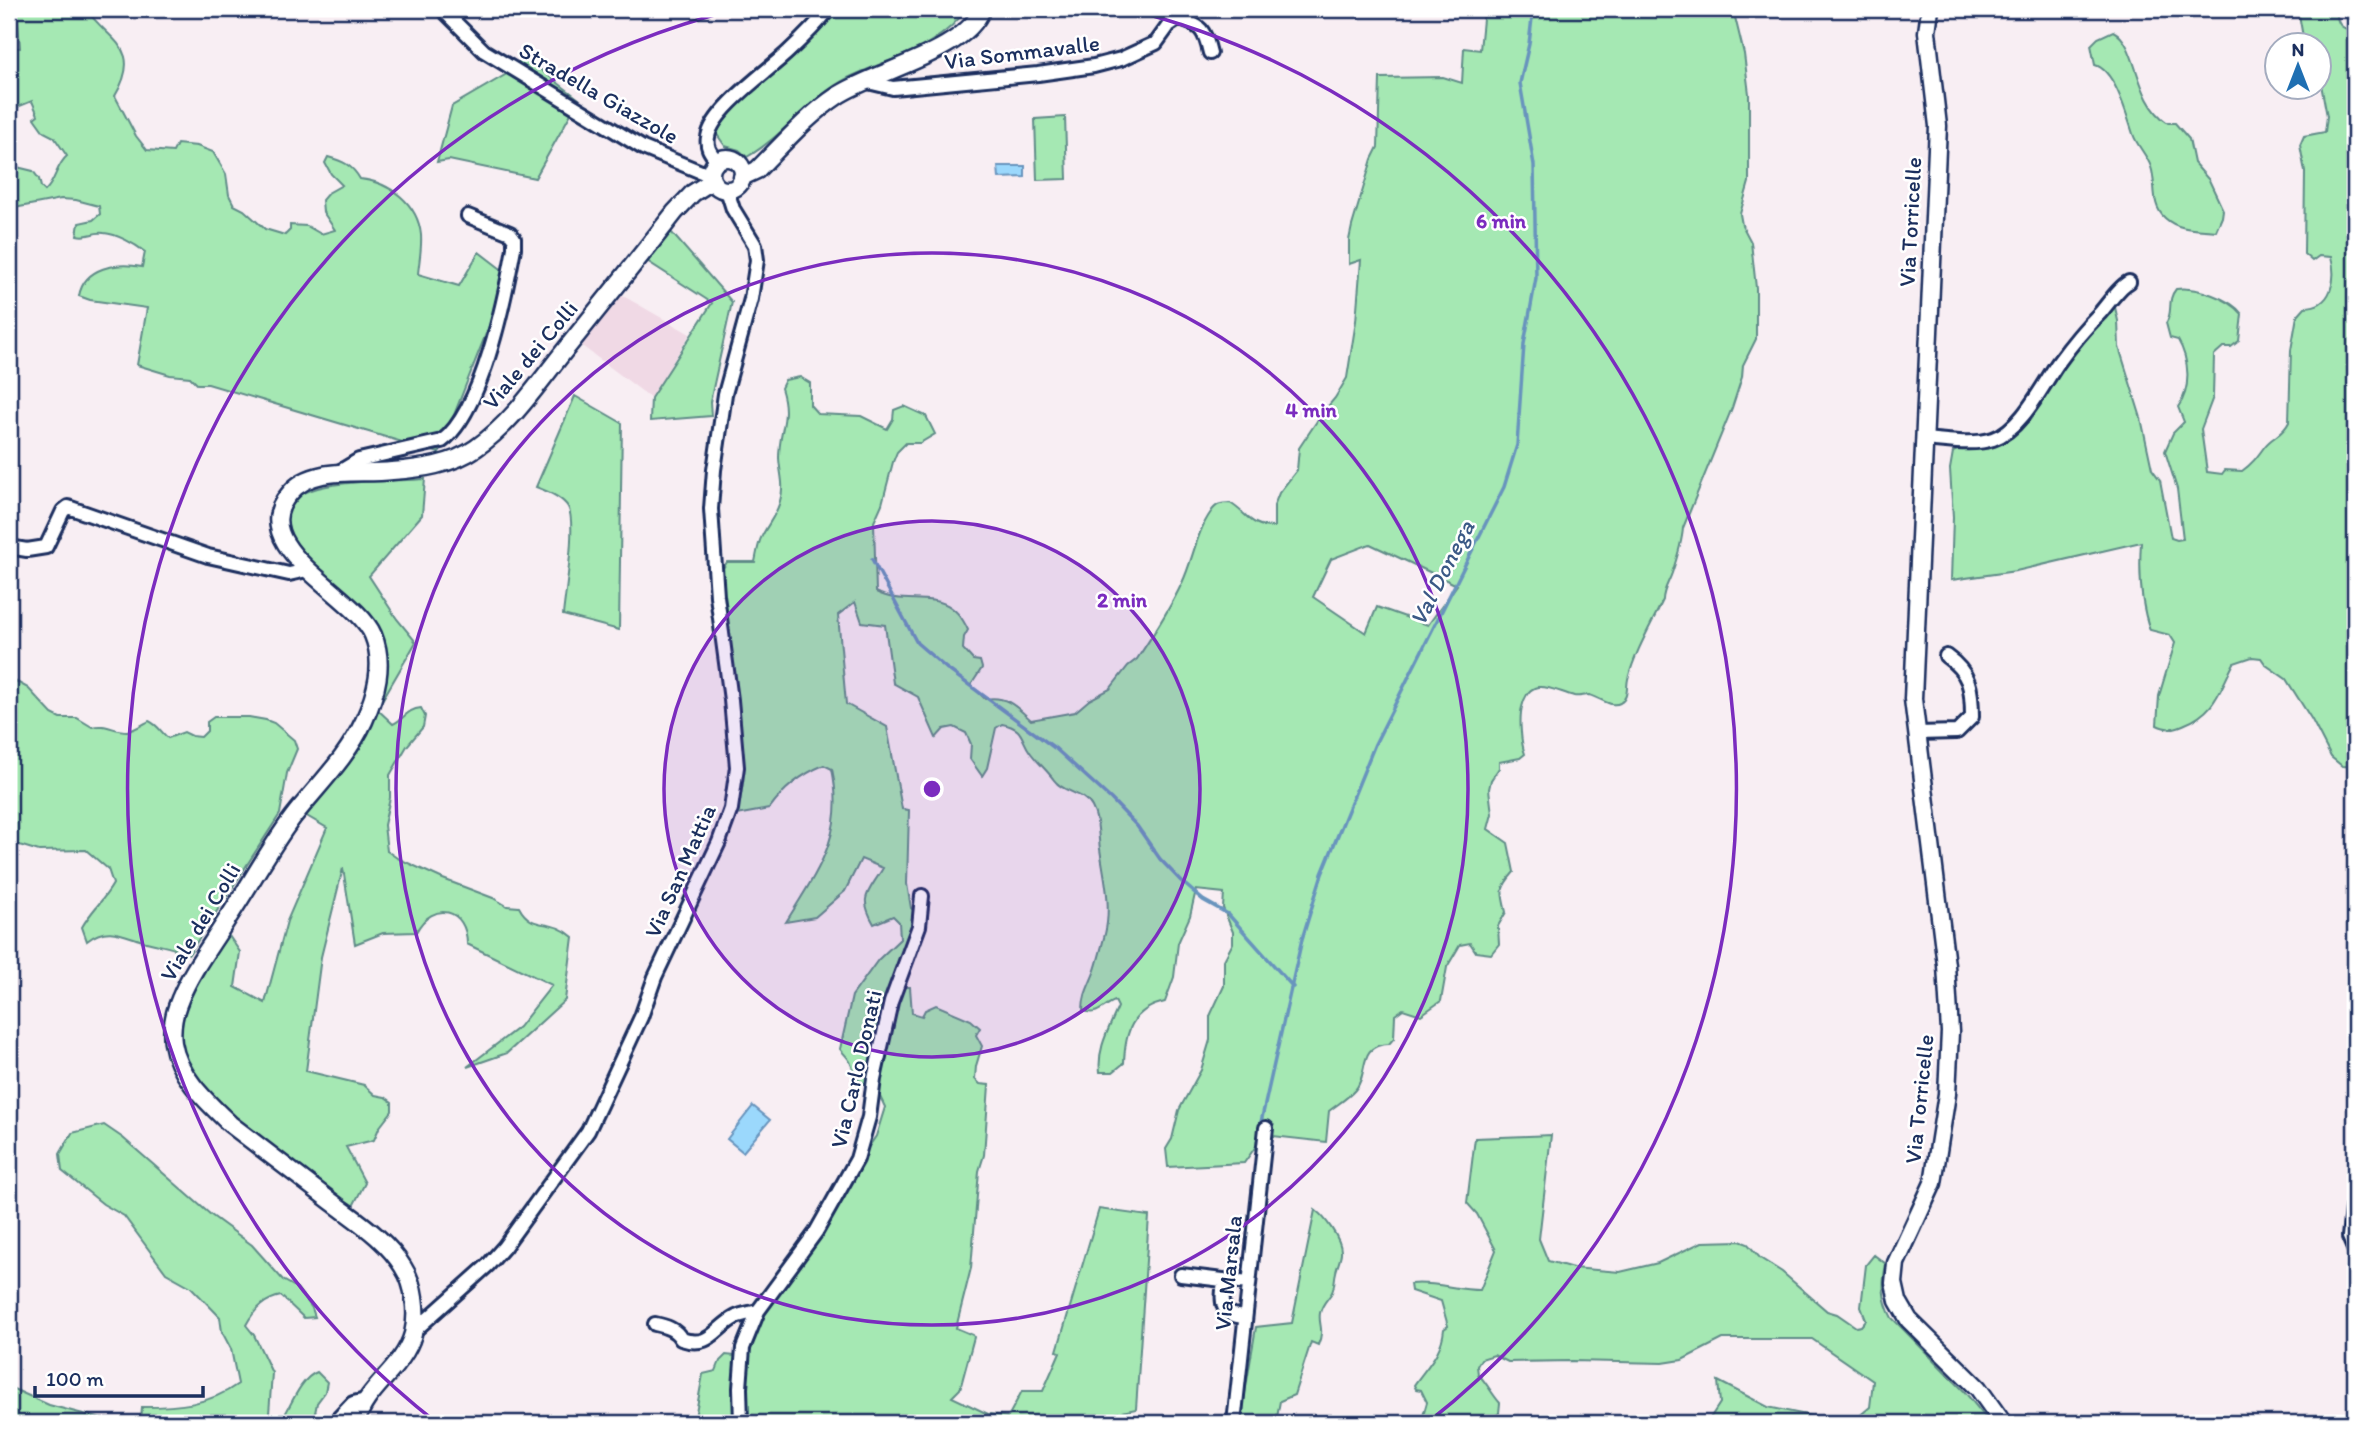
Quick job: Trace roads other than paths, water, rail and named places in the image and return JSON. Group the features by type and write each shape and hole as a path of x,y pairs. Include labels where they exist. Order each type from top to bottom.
{"street":[{"name":"Stradella Giazzole","path":"442,9 484,51 643,148 713,173"},
{"path":"713,173 724,159 737,162 742,177 737,187 727,190 716,186 713,173 708,148 708,134 717,119 829,9"},
{"path":"742,177 757,170 837,96 955,40 980,15 982,9"},
{"name":"Via Torricelle","path":"1930,9 1927,33 1938,126 1913,699 1946,965 1950,1032 1947,1094 1933,1183 1896,1263 1894,1283 1898,1301 1909,1320 1978,1388 2003,1423"},
{"name":"Via Sommavalle","path":"868,82 894,88 1026,76 1094,66 1121,59 1156,43 1169,25 1178,19 1191,22 1206,36 1210,53"},
{"name":"Viale dei Colli","path":"356,1423 366,1400 405,1355 413,1332 414,1297 405,1268 390,1250 359,1223 230,1124 212,1107 185,1074 173,1041 176,1010 190,979 292,818 340,761 353,741 377,685 380,662 373,634 367,623 346,601 307,570 285,546 280,525 283,503 288,494 305,480 336,474 390,472 438,465 474,449 502,426 538,385 675,212 713,173"},
{"name":"Via San Mattia","path":"413,1332 504,1247 588,1132 732,809 737,767 732,700 717,596 711,509 713,470 725,394 751,299 757,260 755,245 733,209 727,190"},
{"name":"Viale dei Colli","path":"336,474 359,460 442,441 452,434 465,415 488,357 514,248 514,238 510,233 468,216"},
{"path":"1923,439 1979,441 1992,440 2005,433 2027,410 2059,361 2123,284 2129,282"},
{"path":"9,547 27,550 46,547 63,511 68,507 208,556 289,574 307,570"},
{"path":"1917,733 1957,732 1972,717 1972,694 1962,667 1946,656"},
{"name":"Via Carlo Donati","path":"741,1423 743,1348 758,1311 816,1232 857,1159 869,1117 891,1003 919,926 922,896"},
{"name":"Via Marsala","path":"1234,1423 1266,1128"},
{"path":"2352,1208 2349,1237 2355,1251"},
{"path":"1181,1275 1248,1283"},
{"path":"1224,1280 1224,1308 1230,1314 1245,1317"},
{"path":"655,1324 665,1326 681,1339 705,1341 736,1317 758,1311"},
{"path":"334,1423 353,1404 366,1400"}],"water":[{"path":"998,166 1025,166 1025,177 999,178"},
{"path":"753,1106 770,1120 743,1152 727,1139"}],"waterway":[{"name":"Val Donega","path":"1259,1131 1302,939 1322,874 1375,744 1504,487 1517,445 1524,344 1536,278 1534,165 1520,83 1529,44 1533,9"},
{"path":"872,559 917,643 946,668 1056,749 1111,799 1137,826 1160,859 1181,881 1203,900 1228,914 1293,987"}]}
